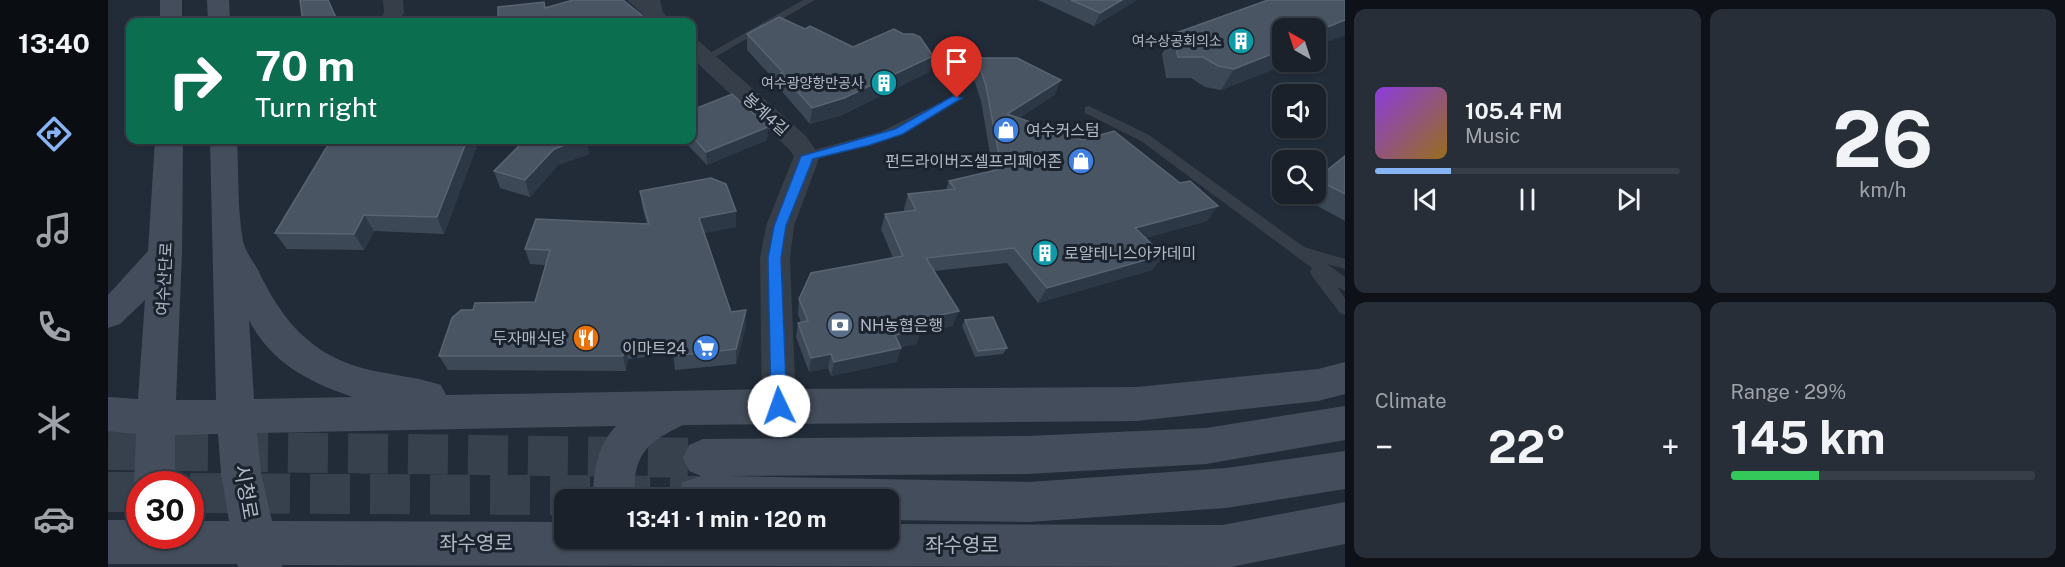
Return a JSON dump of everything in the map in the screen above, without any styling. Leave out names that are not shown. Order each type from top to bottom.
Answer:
[{"type":"street","points":[[171,0],[171,18]]},
{"type":"street","points":[[218,0],[219,18]]},
{"type":"street","points":[[391,18],[394,13],[393,0]]},
{"type":"street","points":[[637,0],[657,18]]},
{"type":"street","name":"봉계4길","points":[[698,53],[797,142],[807,156]]},
{"type":"street","name":"여수산단로","points":[[155,418],[166,252],[169,144]]},
{"type":"street","points":[[223,144],[236,417]]},
{"type":"street","points":[[779,406],[775,258],[780,226],[806,164],[807,156]]},
{"type":"street","points":[[227,240],[273,331],[296,354],[340,378],[389,392],[540,411]]},
{"type":"street","points":[[108,314],[125,300],[166,252]]},
{"type":"street","points":[[108,414],[155,418],[779,406],[1137,404],[1318,385],[1345,378]]},
{"type":"street","points":[[613,489],[612,473],[620,451],[635,433],[653,420],[680,408]]},
{"type":"street","name":"시청로","points":[[236,417],[241,473],[258,555]]},
{"type":"street","points":[[155,418],[155,471]]},
{"type":"street","points":[[1345,423],[1206,446],[1027,455],[701,477],[1029,502],[1227,488],[1345,470]]},
{"type":"street","name":"좌수영로","points":[[899,544],[1222,547],[1345,523]]},
{"type":"street","name":"좌수영로","points":[[108,542],[126,544]]},
{"type":"street","name":"좌수영로","points":[[170,549],[258,555],[436,543],[554,542]]},
{"type":"street","points":[[396,567],[436,543]]},
{"type":"lane","points":[[655,0],[661,18]]},
{"type":"lane","points":[[698,53],[810,0]]},
{"type":"lane","points":[[807,156],[866,143],[899,131],[957,98]]},
{"type":"lane","points":[[1089,110],[1145,138],[1345,285]]},
{"type":"lane","points":[[1294,248],[1345,264]]},
{"type":"lane","points":[[1294,248],[1330,288],[1345,309]]},
{"type":"building","points":[[300,0],[328,0],[336,18],[302,18]]},
{"type":"building","points":[[573,0],[623,0],[645,18],[498,18],[498,7],[544,2],[545,8]]},
{"type":"building","points":[[1071,0],[1122,0],[1100,13]]},
{"type":"building","points":[[1268,0],[1345,0],[1345,20],[1326,28],[1326,18],[1272,18],[1272,54],[1234,69],[1218,66],[1203,57],[1178,57],[1173,34]]},
{"type":"building","points":[[779,17],[805,29],[810,26],[853,47],[894,29],[903,34],[920,37],[933,56],[844,98],[812,108],[781,73],[783,72],[747,34]]},
{"type":"building","points":[[977,58],[1017,58],[1061,80],[1007,114],[1083,140],[1114,131],[1180,183],[1190,181],[1218,206],[1135,228],[1163,255],[1047,288],[1014,248],[926,258],[959,311],[917,320],[921,330],[895,335],[901,348],[834,362],[831,354],[811,358],[798,323],[808,321],[799,299],[811,273],[903,256],[885,214],[916,210],[908,194],[955,189],[949,181],[1009,167],[999,155],[986,86]]},
{"type":"building","points":[[732,94],[768,127],[706,152],[696,141],[696,108]]},
{"type":"building","points":[[329,144],[465,144],[437,217],[364,215],[354,234],[275,233]]},
{"type":"building","points":[[521,144],[568,144],[554,149],[525,180],[494,171]]},
{"type":"building","points":[[1345,156],[1345,194],[1326,184],[1326,171]]},
{"type":"building","points":[[711,178],[726,184],[736,211],[699,218],[731,312],[746,310],[736,349],[673,356],[672,340],[625,344],[623,356],[439,356],[452,318],[461,310],[473,310],[475,303],[535,302],[550,250],[525,249],[536,219],[649,224],[640,191]]},
{"type":"building","points":[[993,317],[1007,348],[978,351],[965,320]]},
{"type":"tunnel","points":[[108,450],[703,458]]},
{"type":"tunnel","points":[[108,492],[126,492]]},
{"type":"tunnel","points":[[204,493],[554,495]]},
{"type":"place","name":"여수상공회의소","points":[[1241,41]]},
{"type":"place","name":"여수광양항만공사","points":[[884,83]]},
{"type":"place","name":"여수커스텀","points":[[1006,130]]},
{"type":"place","name":"펀드라이버즈셀프리페어존","points":[[1081,161]]},
{"type":"place","name":"로얄테니스아카데미","points":[[1045,253]]},
{"type":"place","name":"NH농협은행","points":[[840,325]]},
{"type":"place","name":"두자매식당","points":[[586,338]]},
{"type":"place","name":"이마트24","points":[[706,348]]},
{"type":"route","points":[[779,406],[774,290],[775,258],[780,226],[806,164],[807,156],[866,143],[899,131],[957,98]]}]
